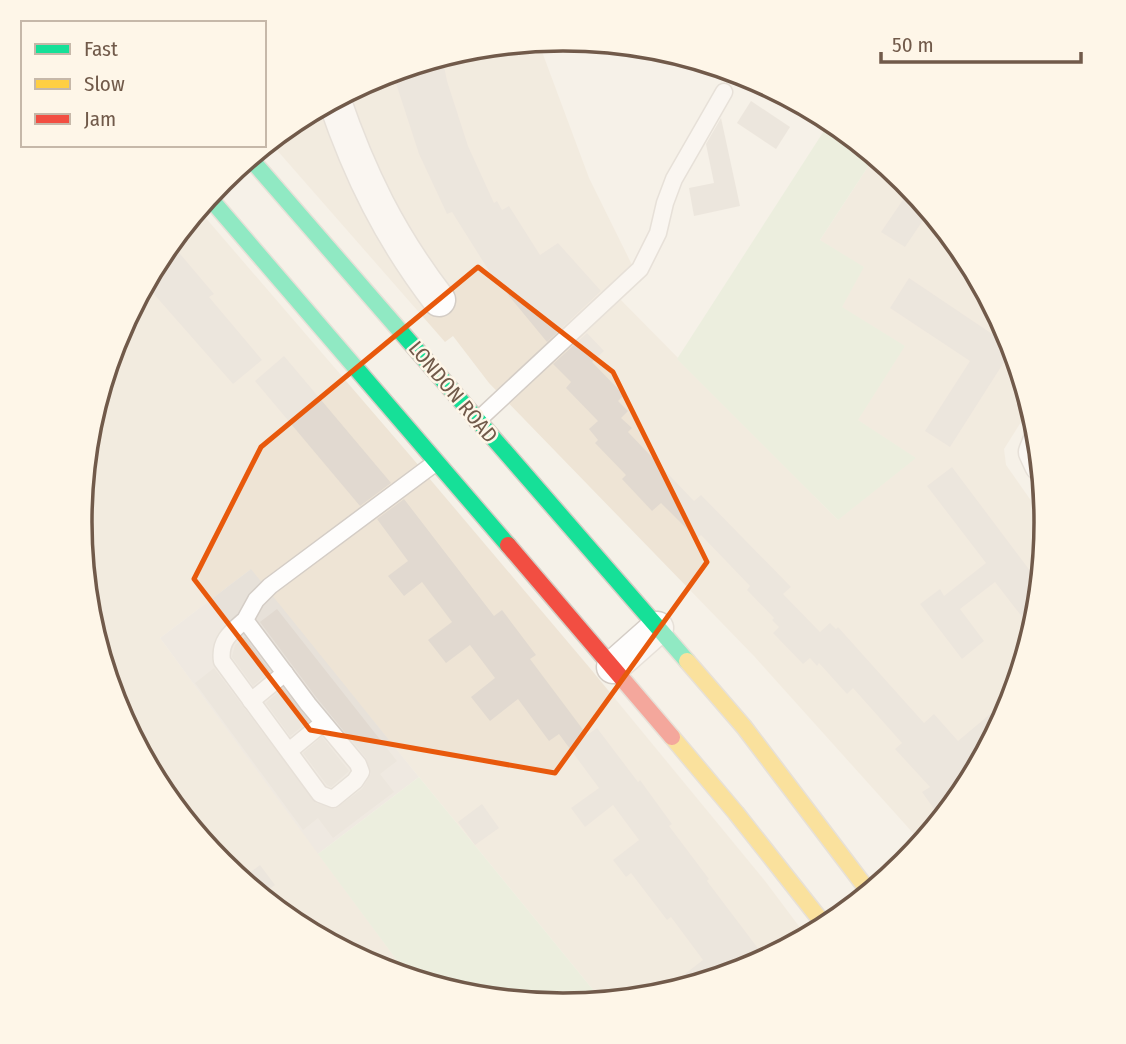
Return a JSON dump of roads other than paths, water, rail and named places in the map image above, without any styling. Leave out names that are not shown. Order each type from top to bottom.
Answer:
[{"type":"main road","name":"LONDON ROAD","points":[[256,165],[744,727],[864,885]]},
{"type":"main road","points":[[215,204],[613,667],[736,813],[819,918]]},
{"type":"street","points":[[337,109],[346,135],[388,226],[439,300]]},
{"type":"street","points":[[613,667],[657,628]]},
{"type":"lane","points":[[477,421],[640,269],[658,233],[674,179],[724,92]]},
{"type":"lane","points":[[245,620],[323,723],[358,764],[361,772],[355,781],[333,799],[320,794],[222,661],[220,650],[225,639],[245,620],[256,600],[270,586],[435,463]]},
{"type":"lane","points":[[251,701],[285,673]]},
{"type":"lane","points":[[289,751],[323,723]]}]
